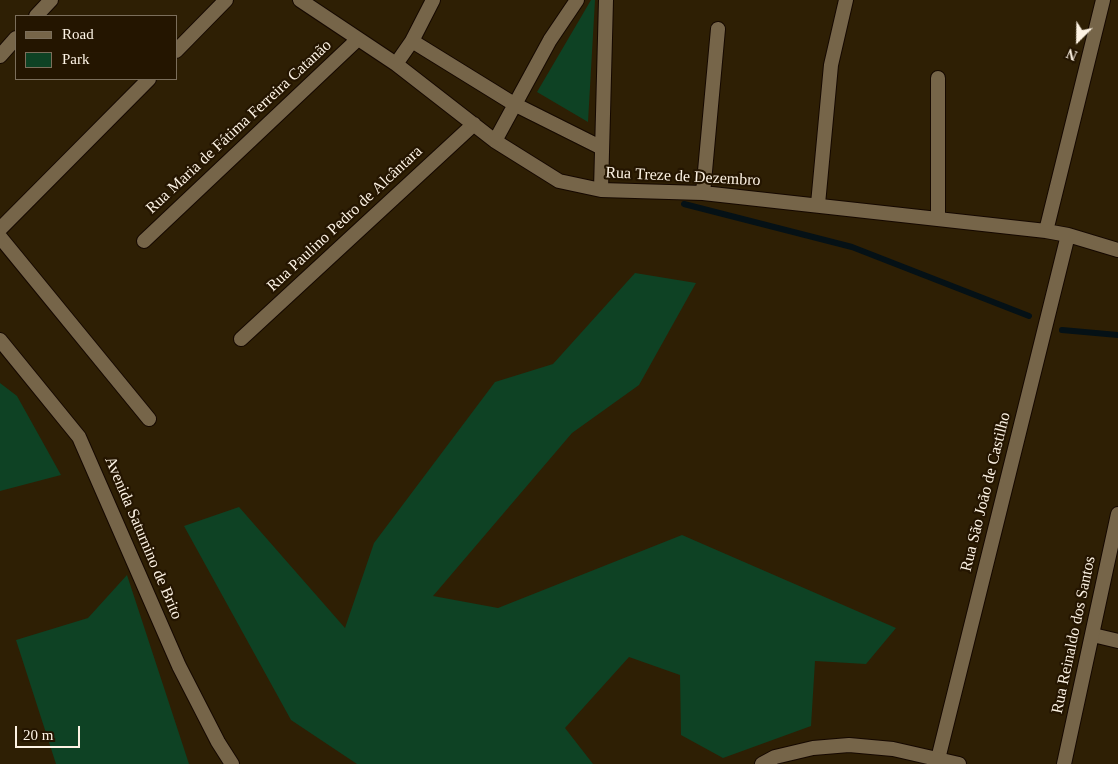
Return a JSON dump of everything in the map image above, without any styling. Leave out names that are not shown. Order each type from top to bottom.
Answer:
[{"type":"street","points":[[37,15],[51,0]]},
{"type":"street","points":[[178,49],[226,0]]},
{"type":"street","points":[[396,64],[412,41],[433,0]]},
{"type":"street","points":[[495,141],[550,40],[577,0]]},
{"type":"street","points":[[601,190],[606,0]]},
{"type":"street","points":[[818,204],[831,65],[846,0]]},
{"type":"street","points":[[1046,231],[1103,0]]},
{"type":"street","name":"Rua Treze de Dezembro","points":[[306,2],[396,64],[495,141],[559,180],[601,190],[702,193],[818,204],[1046,231],[1068,235],[1118,250]]},
{"type":"street","points":[[702,193],[718,29]]},
{"type":"street","points":[[0,56],[15,39]]},
{"type":"street","name":"Rua Maria de Fátima Ferreira Catanão","points":[[144,241],[358,39]]},
{"type":"street","name":"Rua Treze de Dezembro","points":[[412,41],[514,104],[602,148]]},
{"type":"street","points":[[938,78],[938,219]]},
{"type":"street","points":[[0,229],[148,80]]},
{"type":"street","name":"Rua Paulino Pedro de Alcântara","points":[[240,339],[474,124]]},
{"type":"street","name":"Rua São João de Castilho","points":[[938,758],[1068,235]]},
{"type":"street","points":[[0,237],[148,419]]},
{"type":"street","name":"Avenida Saturnino de Brito","points":[[0,340],[80,437],[178,666],[218,742],[232,764]]},
{"type":"street","name":"Rua Reinaldo dos Santos","points":[[1064,764],[1118,514]]},
{"type":"street","points":[[1093,635],[1118,641]]},
{"type":"street","points":[[762,764],[775,757],[813,748],[849,745],[893,749],[959,764]]},
{"type":"green space","points":[[591,0],[595,0],[588,122],[537,92]]},
{"type":"green space","points":[[635,273],[696,283],[639,385],[572,433],[433,596],[498,608],[682,535],[896,628],[866,664],[815,661],[811,726],[723,758],[681,735],[680,675],[629,657],[565,728],[593,764],[357,764],[291,720],[184,526],[239,507],[345,628],[374,543],[495,382],[553,364]]},
{"type":"green space","points":[[0,383],[17,396],[61,475],[0,491]]},
{"type":"green space","points":[[127,575],[189,764],[56,764],[16,640],[88,618]]},
{"type":"waterway","points":[[684,204],[852,247],[1029,316]]},
{"type":"waterway","points":[[1062,330],[1118,335]]}]
